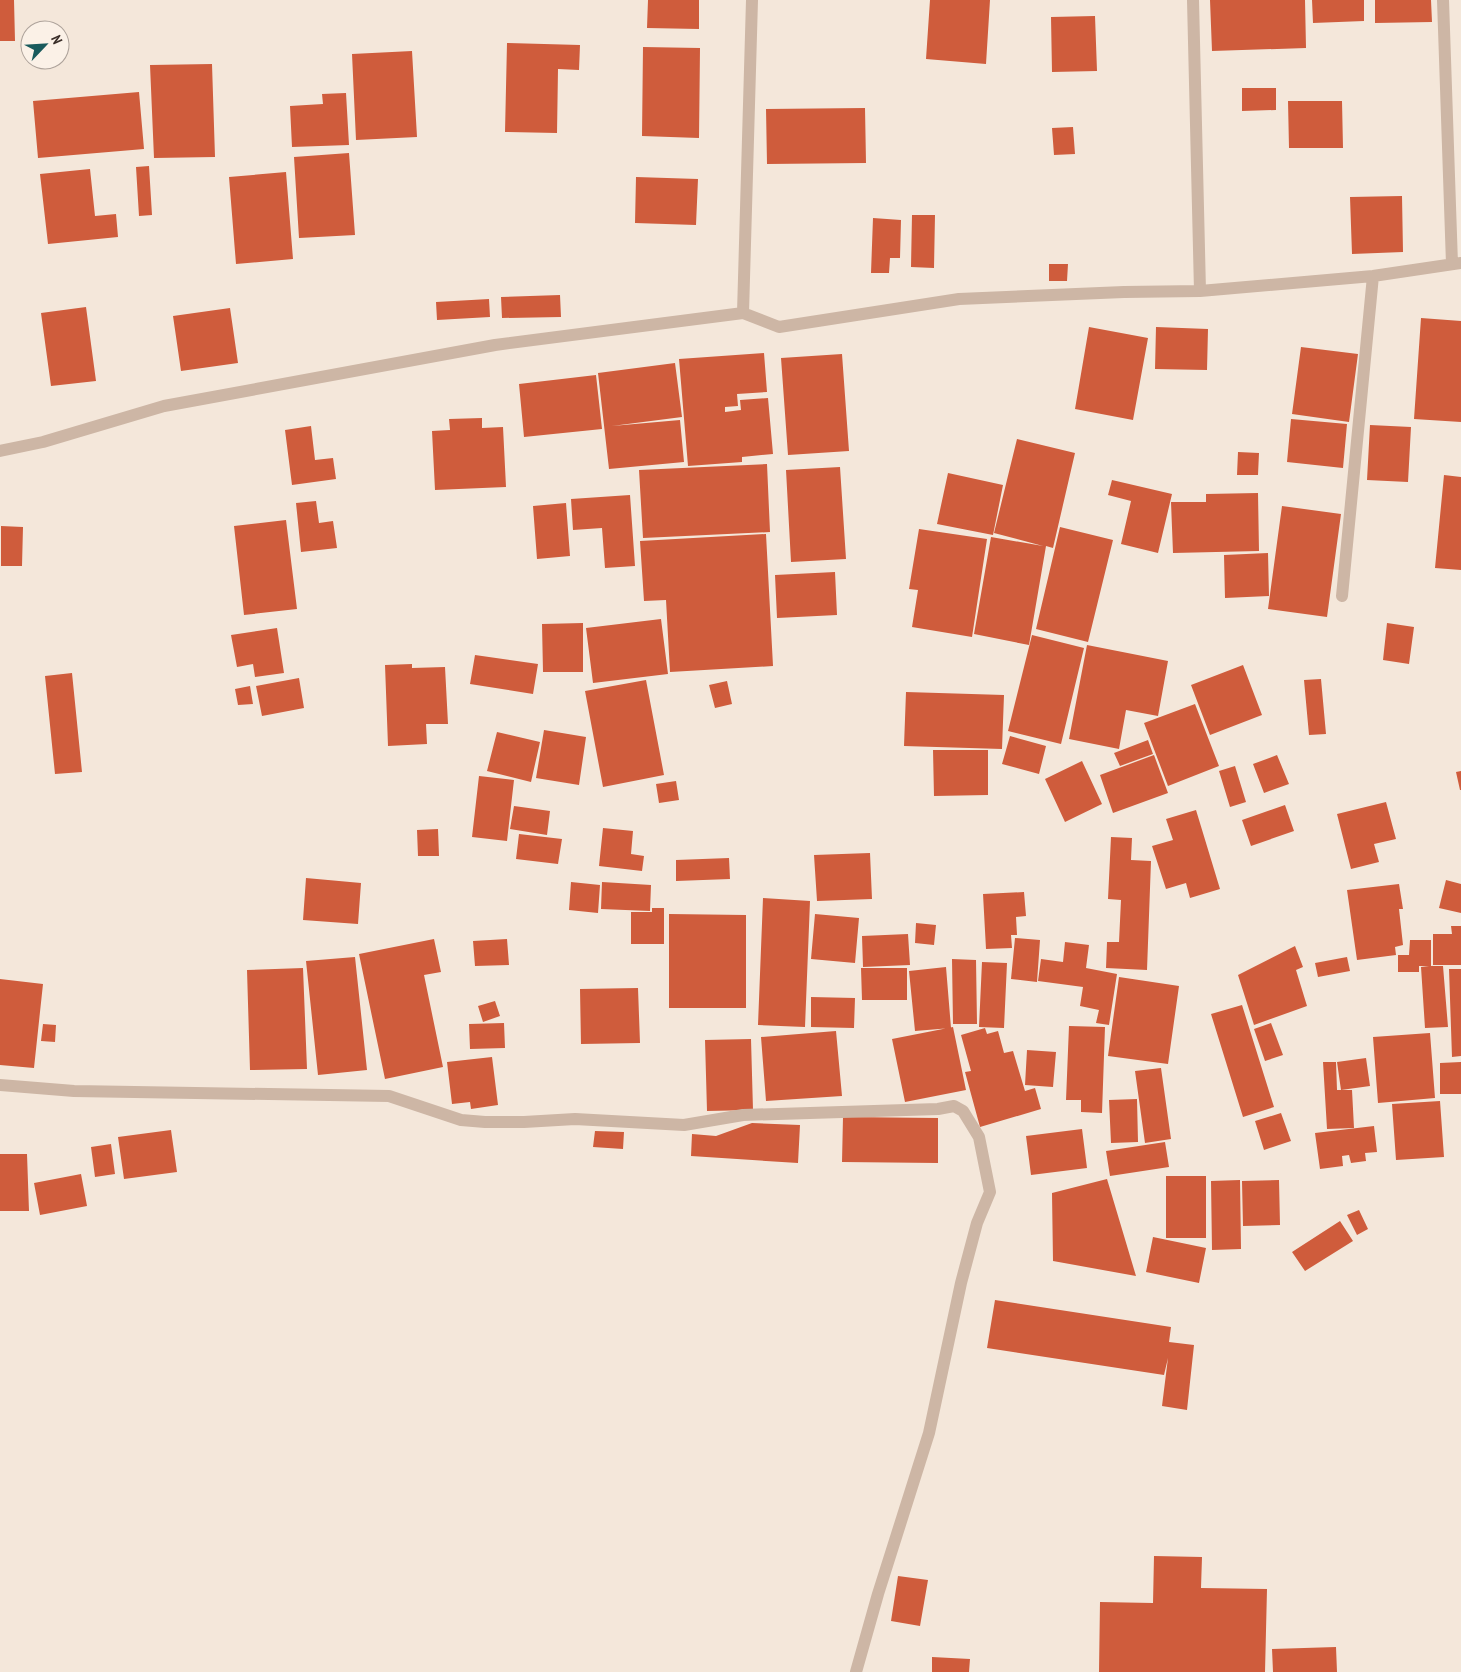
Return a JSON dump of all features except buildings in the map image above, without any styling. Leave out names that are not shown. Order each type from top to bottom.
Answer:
[{"type":"street","points":[[743,313],[752,0]]},
{"type":"street","points":[[1193,0],[1200,291]]},
{"type":"street","points":[[0,451],[43,442],[174,404],[495,345],[743,313],[779,327],[959,300],[1124,292],[1200,291],[1373,276],[1456,264],[1443,0]]},
{"type":"street","points":[[1342,596],[1373,276]]},
{"type":"street","points":[[0,1085],[84,1091],[389,1096],[460,1120],[485,1122],[575,1119],[684,1125],[743,1116],[797,1112],[954,1106],[963,1111],[979,1137],[990,1192],[977,1223],[961,1284],[929,1433],[878,1594],[856,1672]]}]
